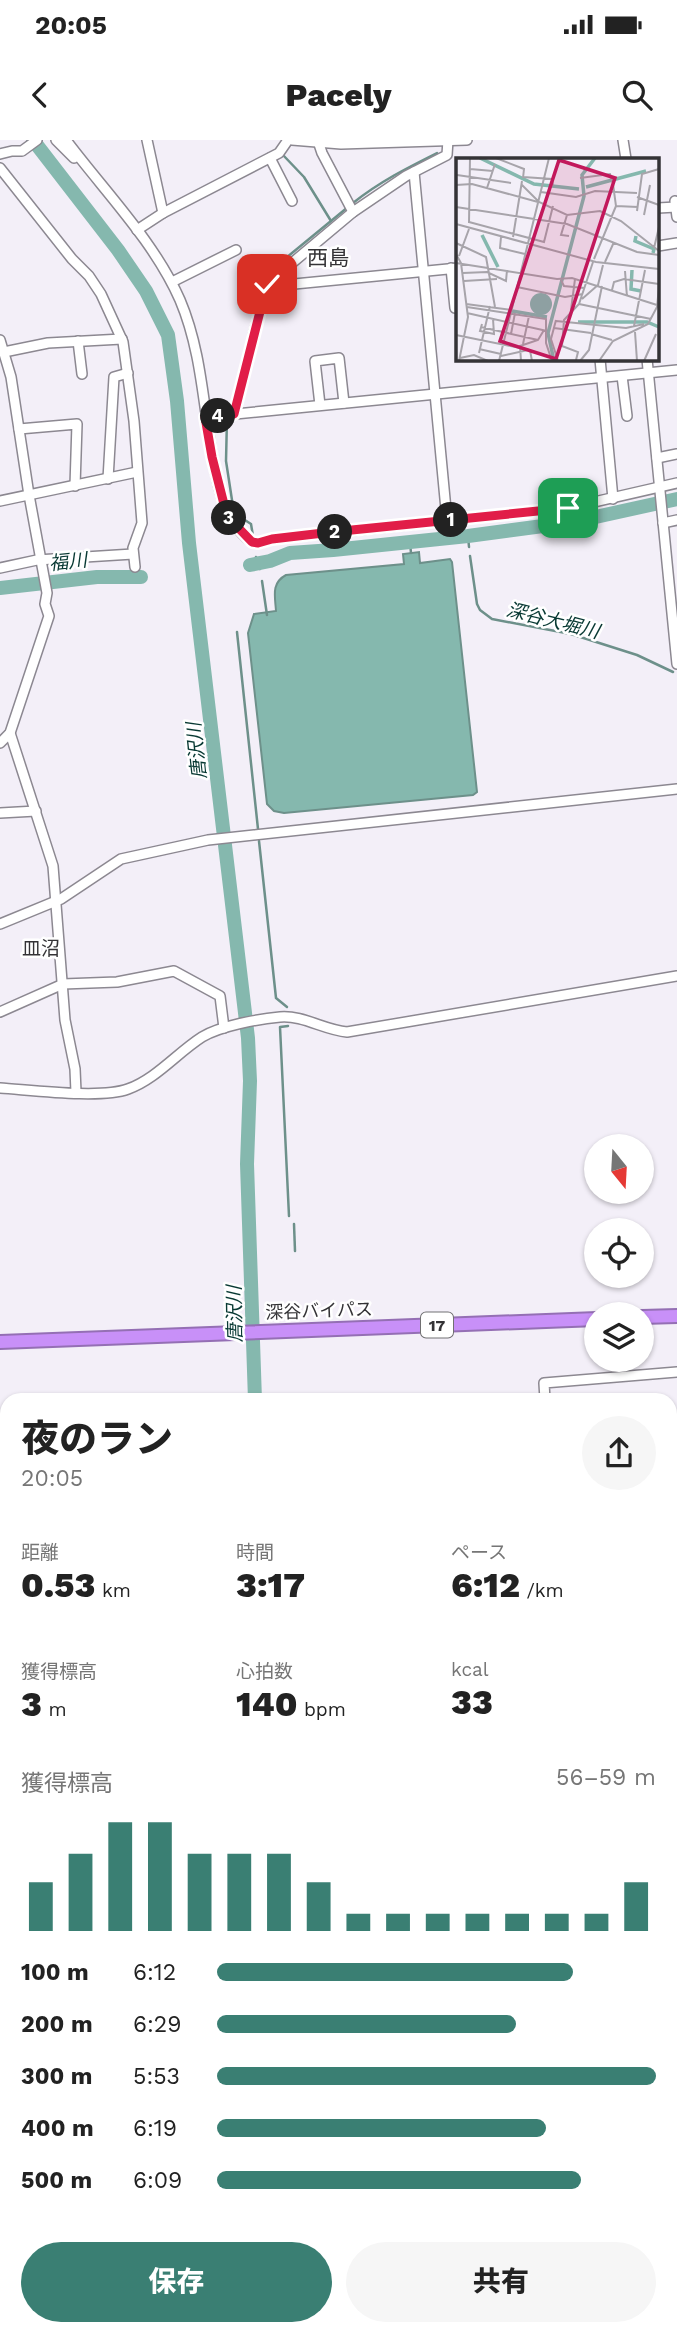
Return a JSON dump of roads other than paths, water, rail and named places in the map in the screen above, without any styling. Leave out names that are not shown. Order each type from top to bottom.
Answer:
[{"type":"highway","points":[[654,1317],[677,1316]]},
{"type":"highway","name":"深谷バイパス","points":[[0,1342],[584,1319]]},
{"type":"street","points":[[0,154],[22,151],[37,140]]},
{"type":"street","points":[[56,140],[91,174]]},
{"type":"street","points":[[66,140],[138,230],[172,282],[186,313],[193,340],[212,457],[227,516],[252,542],[568,508],[677,483]]},
{"type":"street","points":[[147,140],[163,213]]},
{"type":"street","points":[[138,230],[163,213],[279,153],[290,140],[467,140]]},
{"type":"street","points":[[623,140],[626,158]]},
{"type":"street","points":[[234,414],[267,284],[353,212],[447,155],[448,141]]},
{"type":"street","points":[[318,142],[353,212]]},
{"type":"street","points":[[270,158],[292,201]]},
{"type":"street","points":[[0,168],[95,285],[113,316],[122,339],[134,421],[142,523],[134,542],[135,567]]},
{"type":"street","points":[[414,173],[447,520]]},
{"type":"street","points":[[172,282],[236,250]]},
{"type":"street","points":[[267,284],[274,286],[455,268],[454,308]]},
{"type":"street","points":[[4,352],[48,343],[122,339]]},
{"type":"street","points":[[0,340],[11,377],[47,593],[45,604],[50,616],[10,733],[0,743]]},
{"type":"street","points":[[78,341],[82,374]]},
{"type":"street","points":[[320,405],[315,361],[339,359],[344,403]]},
{"type":"street","points":[[600,360],[613,499]]},
{"type":"street","points":[[647,360],[677,664]]},
{"type":"street","points":[[205,417],[677,370]]},
{"type":"street","points":[[108,479],[114,377],[128,373]]},
{"type":"street","points":[[622,376],[626,416]]},
{"type":"street","points":[[19,429],[77,424],[75,486]]},
{"type":"street","points":[[657,458],[677,454]]},
{"type":"street","points":[[0,500],[137,472]]},
{"type":"street","points":[[663,520],[677,520]]},
{"type":"street","points":[[0,568],[133,554]]},
{"type":"street","points":[[10,733],[53,866],[65,1020],[75,1069],[76,1092]]},
{"type":"street","points":[[0,924],[57,901],[121,859],[208,840],[677,789]]},
{"type":"street","points":[[0,813],[36,811]]},
{"type":"street","points":[[0,1013],[63,984],[117,982],[174,971],[220,996],[226,1028]]},
{"type":"street","points":[[0,1088],[111,1093],[131,1088],[152,1076],[201,1038],[226,1028],[277,1017],[294,1017],[334,1031],[347,1032],[677,976]]},
{"type":"street","points":[[545,1393],[544,1383],[677,1372]]},
{"type":"waterway","name":"唐沢川","points":[[33,140],[118,250],[146,291],[168,335],[177,401],[189,543],[248,1038],[250,1081],[247,1164],[255,1393]]},
{"type":"waterway","points":[[353,203],[383,182],[437,153]]},
{"type":"waterway","points":[[283,155],[304,177],[331,221]]},
{"type":"waterway","points":[[249,333],[264,276],[348,207]]},
{"type":"waterway","points":[[227,418],[226,461],[234,513],[251,524],[253,536]]},
{"type":"waterway","name":"福川","points":[[250,565],[290,553],[468,536],[573,522],[677,499]]},
{"type":"waterway","name":"深谷大堀川","points":[[468,536],[469,547]]},
{"type":"waterway","points":[[410,543],[411,553]]},
{"type":"waterway","name":"深谷大堀川","points":[[470,556],[477,604],[480,610],[492,619],[571,634],[637,655],[673,672]]},
{"type":"waterway","name":"福川","points":[[256,557],[260,569]]},
{"type":"waterway","name":"福川","points":[[0,588],[97,577],[141,577]]},
{"type":"waterway","points":[[262,581],[267,615]]},
{"type":"waterway","points":[[237,632],[258,829]]},
{"type":"waterway","points":[[259,841],[276,998],[287,1007]]},
{"type":"waterway","points":[[288,1026],[280,1027],[289,1216]]},
{"type":"waterway","points":[[294,1224],[295,1251]]},
{"type":"district","name":"西島","points":[[328,258]]},
{"type":"district","name":"皿沼","points":[[41,948]]}]
